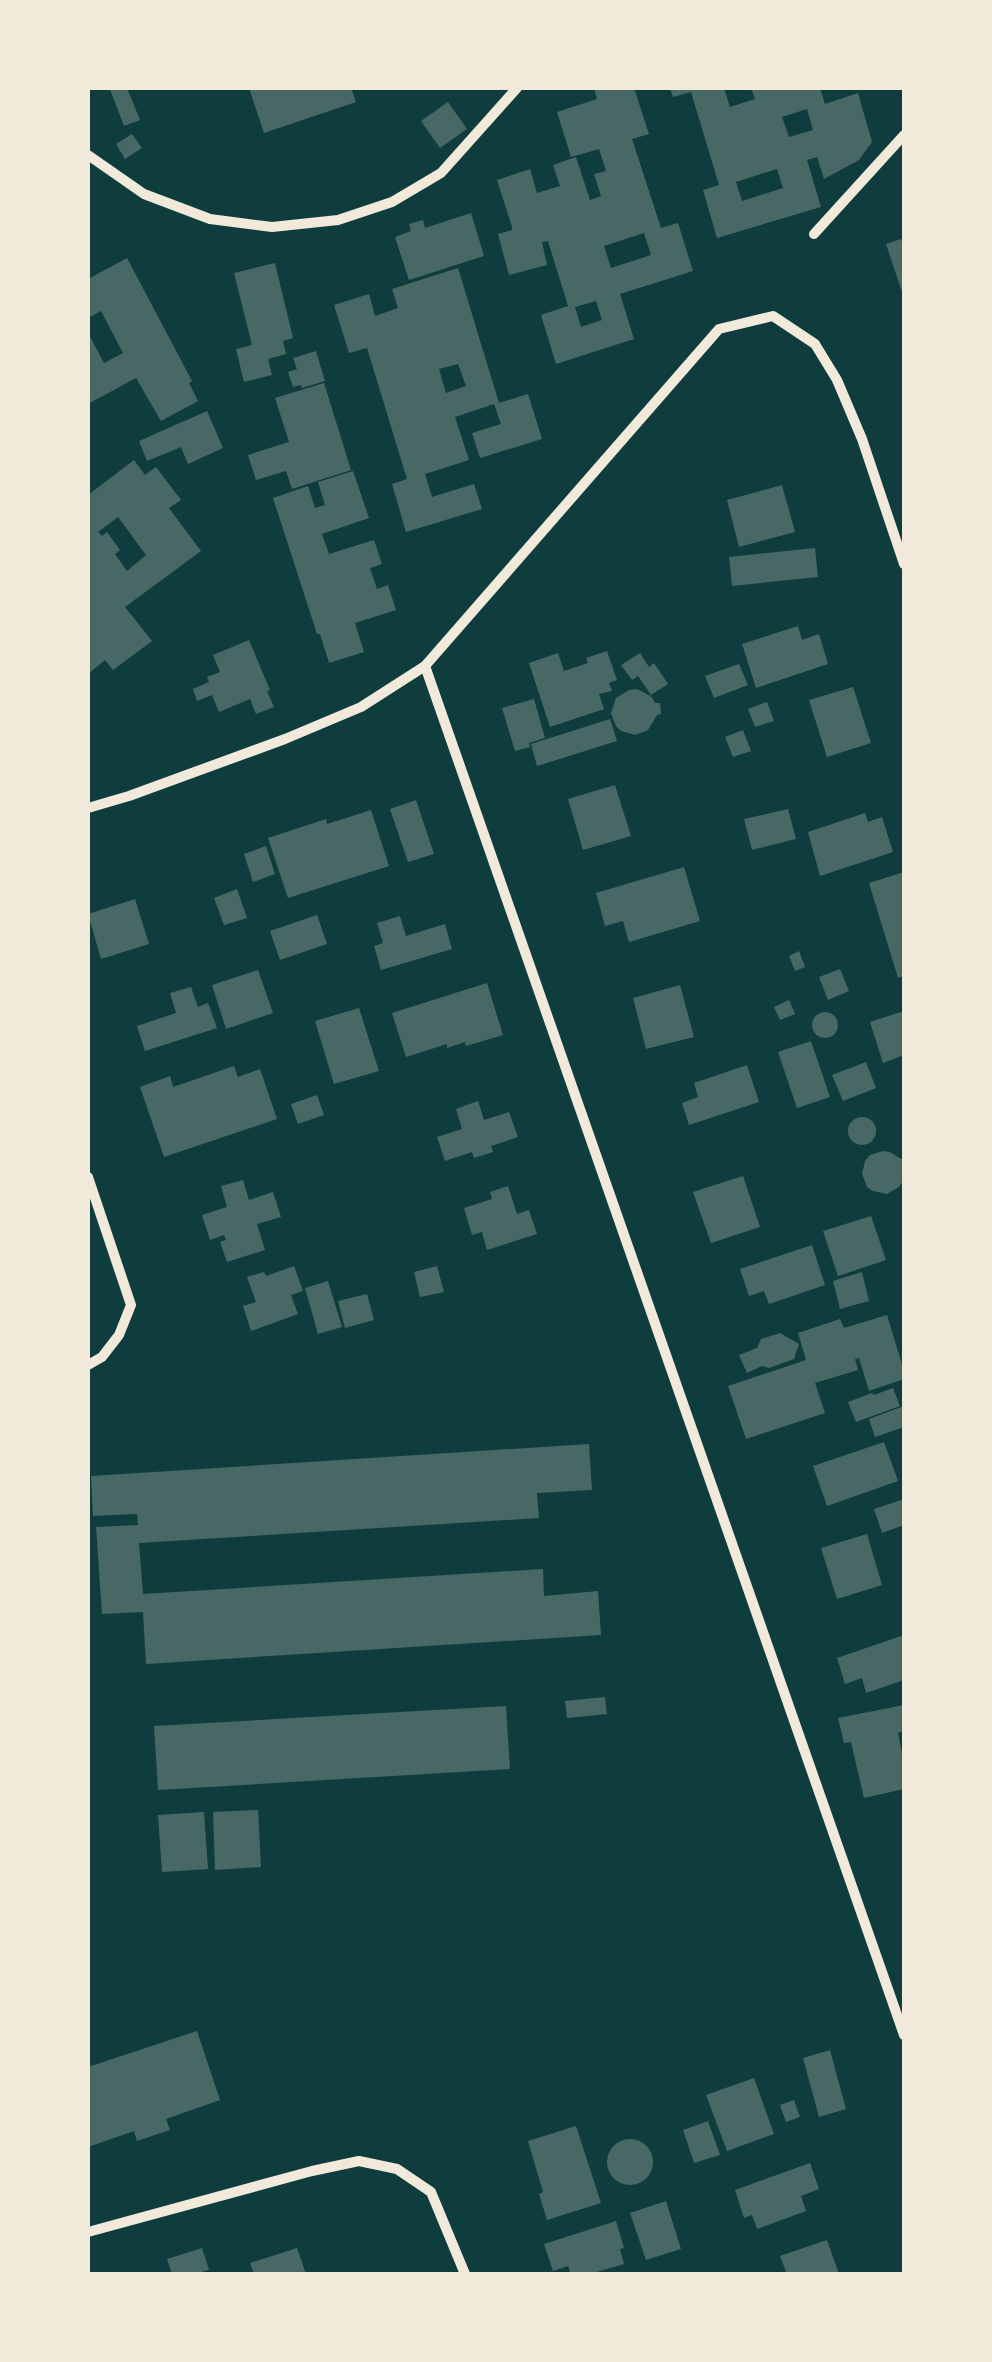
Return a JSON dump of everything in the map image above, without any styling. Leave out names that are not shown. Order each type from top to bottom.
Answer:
[{"type":"street","points":[[88,154],[144,194],[210,220],[272,226],[338,220],[392,202],[442,174],[517,88]]},
{"type":"street","points":[[814,234],[904,135]]},
{"type":"street","points":[[88,808],[285,739],[361,707],[424,666],[718,329],[773,316],[815,344],[837,380],[862,439],[904,564]]},
{"type":"street","points":[[424,666],[904,2035]]},
{"type":"street","points":[[88,1177],[131,1304],[119,1335],[102,1356],[88,1365]]},
{"type":"street","points":[[88,2232],[359,2161],[396,2169],[431,2192],[464,2274]]},
{"type":"building","points":[[127,88],[140,120],[124,126],[110,89]]},
{"type":"building","points":[[249,88],[351,88],[356,102],[264,133]]},
{"type":"building","points":[[594,88],[634,88],[649,134],[632,139],[661,228],[678,223],[693,271],[620,294],[634,339],[556,364],[541,315],[568,306],[548,241],[542,242],[547,265],[509,275],[498,234],[512,227],[497,180],[530,169],[537,193],[560,186],[553,165],[576,157],[590,200],[601,196],[594,174],[606,171],[599,149],[571,157],[557,112],[597,99]],"holes":[[[644,233],[651,255],[611,268],[604,246]],[[596,301],[602,320],[581,327],[575,307]]]},
{"type":"building","points":[[670,88],[724,88],[730,107],[755,99],[751,88],[820,88],[825,104],[858,93],[872,142],[859,160],[824,179],[817,157],[807,160],[821,207],[717,238],[703,190],[719,185],[691,92],[673,97]],"holes":[[[807,109],[813,130],[789,137],[782,117]],[[777,169],[783,188],[742,201],[736,182]]]},
{"type":"building","points":[[448,102],[467,129],[440,148],[421,121]]},
{"type":"building","points":[[132,134],[142,148],[125,159],[116,144]]},
{"type":"building","points":[[471,213],[484,256],[409,280],[395,237],[411,231],[409,224],[423,220],[425,228]]},
{"type":"building","points":[[901,239],[904,242],[904,298],[886,244]]},
{"type":"building","points":[[127,258],[192,381],[189,383],[198,401],[161,421],[136,378],[88,404],[88,333],[104,363],[123,353],[101,311],[88,318],[88,279]]},
{"type":"building","points":[[275,263],[293,338],[283,341],[286,354],[268,359],[272,375],[244,382],[236,349],[252,345],[234,273]]},
{"type":"building","points":[[458,268],[499,403],[528,394],[542,439],[480,458],[472,433],[501,424],[494,404],[455,417],[469,460],[425,474],[432,497],[474,484],[482,509],[406,532],[392,484],[407,479],[367,348],[349,353],[334,305],[369,294],[375,316],[398,308],[392,289]],"holes":[[[458,364],[466,386],[446,393],[439,369]]]},
{"type":"building","points":[[316,351],[325,381],[293,387],[288,372],[297,369],[293,358]]},
{"type":"building","points":[[324,383],[351,470],[292,489],[286,471],[256,480],[248,455],[289,442],[275,398]]},
{"type":"building","points":[[207,411],[223,448],[188,464],[181,447],[147,461],[139,441]]},
{"type":"building","points":[[134,460],[145,475],[156,467],[181,500],[169,508],[201,551],[125,607],[152,641],[113,670],[105,660],[88,674],[88,495]],"holes":[[[118,517],[146,555],[127,571],[115,554],[120,550],[107,532],[102,536],[98,532]]]},
{"type":"building","points":[[353,471],[369,518],[322,534],[329,554],[374,540],[382,564],[370,568],[377,589],[388,585],[396,610],[355,623],[364,652],[329,663],[273,498],[308,486],[315,508],[325,505],[318,482]]},
{"type":"building","points":[[782,485],[795,532],[739,547],[727,500]]},
{"type":"building","points":[[815,548],[818,577],[732,586],[729,557]]},
{"type":"building","points":[[798,626],[802,640],[819,634],[828,664],[756,688],[742,644]]},
{"type":"building","points":[[249,640],[274,707],[256,714],[250,699],[219,712],[212,695],[197,701],[193,689],[220,672],[213,655]]},
{"type":"building","points":[[607,651],[617,680],[609,683],[612,691],[599,694],[604,709],[550,727],[529,663],[558,653],[564,671]]},
{"type":"building","points":[[640,653],[649,667],[654,663],[668,684],[651,695],[638,676],[632,680],[621,665]]},
{"type":"building","points":[[739,664],[748,685],[714,698],[705,676]]},
{"type":"building","points":[[853,687],[871,743],[827,757],[809,700]]},
{"type":"building","points":[[637,689],[660,703],[661,714],[648,730],[635,735],[621,731],[611,713],[616,698]]},
{"type":"building","points":[[534,699],[545,738],[515,751],[502,708]]},
{"type":"building","points":[[767,702],[774,721],[755,727],[748,709]]},
{"type":"building","points":[[610,719],[617,741],[537,766],[531,744]]},
{"type":"building","points":[[743,730],[751,751],[733,757],[725,737]]},
{"type":"building","points":[[615,785],[631,836],[583,850],[568,799]]},
{"type":"building","points":[[416,800],[434,854],[408,862],[390,809]]},
{"type":"building","points":[[788,809],[796,839],[752,850],[744,819]]},
{"type":"building","points":[[371,810],[389,866],[288,898],[268,838],[326,819],[327,824]]},
{"type":"building","points":[[865,813],[868,822],[882,817],[893,852],[820,876],[808,832]]},
{"type":"building","points":[[266,846],[275,874],[253,882],[244,854]]},
{"type":"building","points":[[684,867],[700,921],[629,942],[623,921],[605,926],[596,893]]},
{"type":"building","points":[[904,872],[904,976],[898,978],[869,883]]},
{"type":"building","points":[[237,889],[247,918],[224,925],[214,898]]},
{"type":"building","points":[[135,899],[149,944],[101,959],[88,914]]},
{"type":"building","points":[[317,915],[327,944],[280,960],[270,931]]},
{"type":"building","points":[[400,916],[406,936],[445,924],[452,949],[381,970],[374,946],[383,943],[377,923]]},
{"type":"building","points":[[799,951],[805,967],[795,971],[789,956]]},
{"type":"building","points":[[840,969],[849,991],[828,1000],[819,977]]},
{"type":"building","points":[[258,970],[273,1013],[226,1029],[212,985]]},
{"type":"building","points":[[487,983],[503,1035],[466,1046],[465,1042],[447,1048],[447,1044],[406,1057],[392,1013]]},
{"type":"building","points":[[680,985],[694,1037],[646,1049],[633,998]]},
{"type":"building","points":[[191,987],[198,1007],[208,1003],[217,1028],[145,1051],[137,1026],[176,1013],[170,993]]},
{"type":"building","points":[[789,1000],[795,1014],[780,1020],[774,1007]]},
{"type":"building","points":[[359,1008],[379,1071],[334,1084],[315,1021]]},
{"type":"building","points":[[904,1011],[904,1055],[883,1063],[870,1022]]},
{"type":"building","points":[[825,1012],[835,1015],[835,1035],[825,1038],[815,1035],[812,1025],[815,1015]]},
{"type":"building","points":[[811,1041],[830,1097],[797,1108],[778,1052]]},
{"type":"building","points":[[866,1062],[876,1088],[843,1101],[832,1075]]},
{"type":"building","points":[[747,1065],[759,1102],[689,1125],[682,1103],[698,1097],[694,1083]]},
{"type":"building","points":[[234,1066],[238,1077],[260,1069],[277,1119],[164,1157],[140,1087],[170,1076],[173,1087]]},
{"type":"building","points":[[317,1095],[324,1115],[298,1124],[291,1104]]},
{"type":"building","points":[[478,1101],[484,1120],[509,1112],[518,1137],[491,1146],[493,1152],[474,1158],[472,1152],[445,1161],[437,1137],[462,1129],[456,1109]]},
{"type":"building","points":[[862,1117],[872,1121],[876,1131],[872,1141],[862,1145],[852,1141],[848,1131],[852,1121]]},
{"type":"building","points":[[883,1151],[904,1158],[903,1181],[887,1194],[867,1187],[862,1174],[870,1155]]},
{"type":"building","points":[[743,1176],[760,1227],[711,1243],[693,1192]]},
{"type":"building","points":[[243,1180],[249,1200],[273,1192],[281,1217],[257,1224],[265,1250],[227,1262],[220,1242],[226,1240],[224,1235],[210,1240],[202,1215],[227,1207],[221,1186]]},
{"type":"building","points":[[508,1186],[517,1214],[529,1210],[537,1234],[487,1250],[482,1232],[472,1235],[464,1208],[492,1199],[490,1192]]},
{"type":"building","points":[[871,1216],[886,1260],[838,1276],[823,1231]]},
{"type":"building","points":[[812,1245],[825,1285],[769,1304],[764,1291],[749,1296],[740,1269]]},
{"type":"building","points":[[294,1266],[303,1291],[291,1295],[298,1314],[251,1331],[243,1306],[256,1302],[247,1277],[264,1272],[266,1276]]},
{"type":"building","points":[[437,1266],[444,1292],[420,1297],[414,1272]]},
{"type":"building","points":[[862,1272],[869,1301],[840,1309],[833,1281]]},
{"type":"building","points":[[328,1281],[342,1327],[318,1334],[305,1288]]},
{"type":"building","points":[[367,1294],[374,1320],[345,1328],[338,1301]]},
{"type":"building","points":[[887,1315],[904,1379],[869,1391],[859,1358],[855,1359],[858,1370],[815,1383],[825,1413],[746,1439],[728,1386],[806,1360],[798,1333],[840,1319],[844,1328]]},
{"type":"building","points":[[780,1333],[799,1344],[794,1359],[747,1373],[739,1355],[757,1348],[761,1339]]},
{"type":"building","points":[[893,1388],[900,1406],[856,1422],[848,1402]]},
{"type":"building","points":[[904,1406],[904,1427],[875,1437],[869,1419]]},
{"type":"building","points":[[884,1442],[898,1481],[827,1506],[813,1466]]},
{"type":"building","points":[[589,1444],[592,1490],[537,1493],[539,1518],[139,1543],[143,1594],[543,1569],[544,1596],[598,1591],[601,1635],[146,1664],[143,1612],[102,1614],[96,1527],[138,1525],[137,1514],[93,1516],[91,1476]]},
{"type":"building","points":[[904,1499],[904,1525],[882,1533],[874,1509]]},
{"type":"building","points":[[867,1534],[882,1585],[837,1599],[821,1548]]},
{"type":"building","points":[[904,1635],[904,1680],[866,1693],[862,1678],[845,1684],[837,1658]]},
{"type":"building","points":[[605,1697],[607,1714],[567,1718],[565,1701]]},
{"type":"building","points":[[904,1705],[904,1731],[898,1733],[904,1789],[864,1798],[851,1742],[844,1743],[838,1718]]},
{"type":"building","points":[[506,1706],[510,1769],[158,1790],[154,1726]]},
{"type":"building","points":[[258,1810],[261,1867],[215,1870],[213,1812]]},
{"type":"building","points":[[204,1812],[208,1869],[162,1872],[158,1815]]},
{"type":"building","points":[[197,2031],[220,2100],[166,2119],[170,2130],[137,2141],[134,2131],[88,2147],[88,2067]]},
{"type":"building","points":[[830,2050],[846,2109],[819,2117],[803,2058]]},
{"type":"building","points":[[754,2078],[774,2134],[727,2151],[706,2095]]},
{"type":"building","points":[[794,2100],[800,2117],[786,2122],[780,2105]]},
{"type":"building","points":[[708,2121],[720,2155],[694,2163],[683,2130]]},
{"type":"building","points":[[576,2126],[601,2203],[547,2220],[528,2141]]},
{"type":"building","points":[[630,2139],[646,2146],[653,2162],[646,2178],[630,2185],[614,2178],[607,2162],[614,2146]]},
{"type":"building","points":[[810,2163],[819,2189],[801,2196],[806,2211],[757,2229],[752,2215],[744,2218],[735,2190]]},
{"type":"building","points":[[666,2201],[681,2249],[646,2260],[630,2213]]},
{"type":"building","points":[[616,2221],[624,2264],[590,2274],[571,2274],[568,2266],[553,2271],[544,2244]]},
{"type":"building","points":[[827,2240],[839,2274],[787,2274],[780,2256]]},
{"type":"building","points":[[202,2248],[209,2270],[172,2274],[167,2259]]},
{"type":"building","points":[[297,2248],[306,2274],[254,2274],[250,2263]]}]
